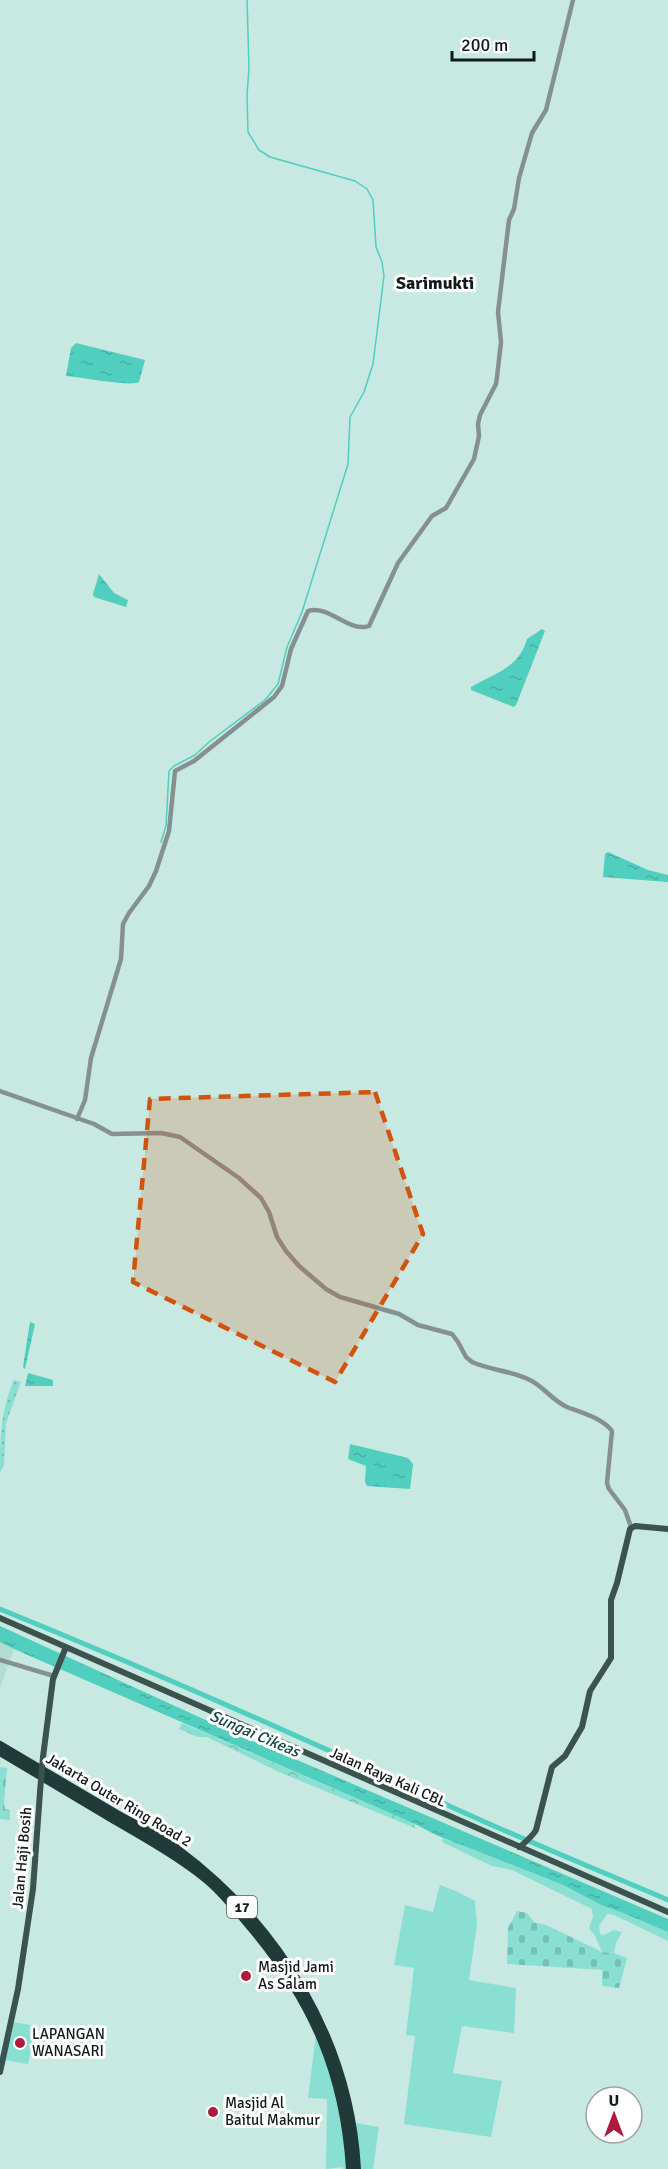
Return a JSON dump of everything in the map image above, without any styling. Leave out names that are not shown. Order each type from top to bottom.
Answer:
[{"type":"highway","name":"Jakarta Outer Ring Road 2","points":[[0,1745],[174,1847],[212,1877],[249,1914],[283,1957],[330,2043],[342,2079],[350,2115],[357,2169]]},
{"type":"highway","name":"Jakarta Outer Ring Road 2","points":[[0,1752],[169,1852],[207,1880],[253,1930],[279,1961],[299,1993],[325,2045],[344,2116],[350,2169]]},
{"type":"main road","points":[[523,1843],[533,1836],[536,1830],[552,1767],[566,1756],[582,1727],[590,1691],[611,1655],[611,1600],[631,1527],[666,1529]]},
{"type":"main road","name":"Jalan Raya Kali CBL","points":[[0,1618],[64,1650],[523,1843],[668,1912]]},
{"type":"main road","name":"Jalan Haji Bosih","points":[[0,2072],[18,1989],[25,1941],[37,1848],[43,1757],[55,1673],[64,1650]]},
{"type":"street","points":[[77,1119],[85,1100],[91,1058],[108,995],[121,958],[123,924],[149,886],[170,829],[175,771],[194,761],[274,697],[282,686],[291,650],[308,611],[318,610],[361,627],[369,626],[398,563],[432,516],[446,508],[474,459],[480,436],[479,421],[486,401],[496,384],[501,344],[498,312],[508,220],[514,209],[519,178],[532,133],[546,110],[573,0]]},
{"type":"street","points":[[0,1091],[94,1124],[112,1134],[161,1133],[180,1137],[239,1178],[261,1198],[269,1212],[277,1237],[288,1255],[333,1294],[399,1314],[418,1325],[452,1334],[466,1358],[472,1362],[528,1379],[548,1391],[565,1406],[583,1412],[608,1426],[612,1431],[606,1476],[608,1486],[625,1510],[631,1527]]},
{"type":"street","points":[[0,1660],[55,1673]]},
{"type":"highlighted area","points":[[375,1092],[423,1234],[335,1382],[133,1282],[150,1099]]},
{"type":"shaded area","points":[[0,1642],[14,1649],[0,1688]]},
{"type":"green space","points":[[14,1380],[21,1382],[6,1423],[4,1464],[0,1473],[2,1426],[9,1392]]},
{"type":"green space","points":[[182,1723],[415,1824],[415,1828],[279,1772],[207,1737],[198,1737],[179,1729]]},
{"type":"green space","points":[[0,1767],[7,1768],[4,1803],[5,1809],[10,1810],[10,1820],[0,1819]]},
{"type":"green space","points":[[443,1838],[563,1885],[603,1906],[668,1932],[668,1941],[614,1915],[607,1914],[599,1926],[600,1934],[604,1935],[614,1930],[622,1932],[614,1953],[602,1952],[589,1928],[593,1917],[592,1909],[512,1870],[492,1866],[442,1842]]},
{"type":"green space","points":[[440,1885],[475,1901],[477,1925],[469,1980],[516,1988],[514,2033],[462,2026],[453,2073],[502,2081],[491,2137],[404,2124],[415,2036],[406,2035],[414,1968],[394,1965],[405,1905],[433,1912]]},
{"type":"green space","points":[[517,1911],[527,1913],[534,1922],[546,1925],[602,1952],[614,1953],[627,1958],[619,1988],[602,1986],[602,1970],[507,1964],[508,1928]]},
{"type":"green space","name":"LAPANGAN WANASARI","points":[[12,2022],[37,2026],[28,2064],[4,2060]]},
{"type":"green space","points":[[317,2027],[336,2081],[350,2169],[343,2169],[343,2167],[326,2169],[327,2099],[308,2098]]},
{"type":"green space","points":[[351,2122],[379,2127],[373,2169],[357,2169]]},
{"type":"water","points":[[76,343],[145,360],[139,382],[116,383],[66,376],[71,348]]},
{"type":"water","points":[[99,574],[114,593],[128,600],[126,607],[94,597]]},
{"type":"water","points":[[542,629],[545,631],[514,707],[471,690],[471,687],[512,663],[523,649],[527,639]]},
{"type":"water","points":[[608,852],[648,870],[668,875],[668,882],[603,877],[605,854]]},
{"type":"water","points":[[30,1322],[35,1324],[25,1369],[23,1367]]},
{"type":"water","points":[[28,1373],[53,1380],[53,1386],[25,1386]]},
{"type":"water","points":[[350,1444],[408,1458],[413,1464],[410,1489],[367,1486],[366,1466],[348,1459]]},
{"type":"water","points":[[0,1626],[234,1733],[668,1919],[668,1932],[603,1906],[563,1885],[436,1835],[14,1649],[0,1642]]},
{"type":"waterway","points":[[161,842],[166,826],[169,771],[195,755],[265,700],[278,684],[287,647],[302,612],[348,464],[350,417],[364,392],[373,364],[384,276],[376,247],[373,200],[367,189],[355,181],[270,157],[259,150],[248,132],[247,0]]},
{"type":"waterway","name":"Sungai Cikeas","points":[[0,1609],[216,1700],[489,1824],[668,1900]]},
{"type":"place","name":"Masjid Jami As Salam","points":[[246,1976]]},
{"type":"place","name":"LAPANGAN WANASARI","points":[[20,2043]]},
{"type":"place","name":"Masjid Al Baitul Makmur","points":[[213,2112]]},
{"type":"district","name":"Sarimukti","points":[[435,283]]}]
